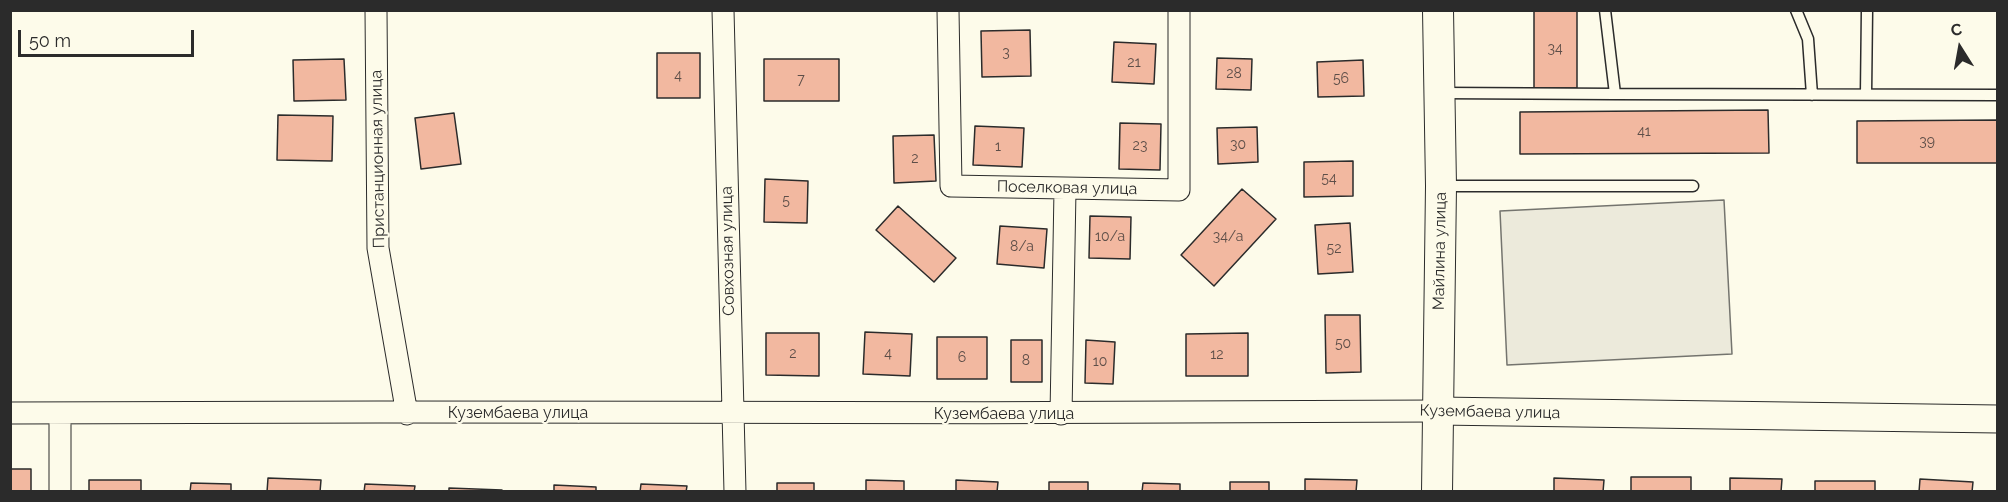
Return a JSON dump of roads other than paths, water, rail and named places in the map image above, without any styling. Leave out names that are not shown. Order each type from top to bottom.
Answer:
[{"type":"main road","name":"Майлина улица","points":[[1437,492],[1441,186],[1438,10]]},
{"type":"street","name":"Пристанционная улица","points":[[376,10],[378,248],[407,414]]},
{"type":"street","name":"Совхозная улица","points":[[723,10],[735,492]]},
{"type":"street","name":"Поселковая улица","points":[[948,10],[951,186],[1065,190],[1179,190],[1179,10]]},
{"type":"street","points":[[1061,414],[1065,190]]},
{"type":"street","name":"Кузембаева улица","points":[[10,413],[407,414],[732,411],[1061,414],[1438,411],[1998,419]]},
{"type":"street","points":[[60,412],[60,492]]},
{"type":"lane","points":[[1605,10],[1616,94]]},
{"type":"lane","points":[[1796,10],[1808,39],[1812,95]]},
{"type":"lane","points":[[1866,94],[1867,10]]},
{"type":"lane","points":[[1440,93],[1998,95]]},
{"type":"lane","points":[[1441,186],[1693,186]]}]
